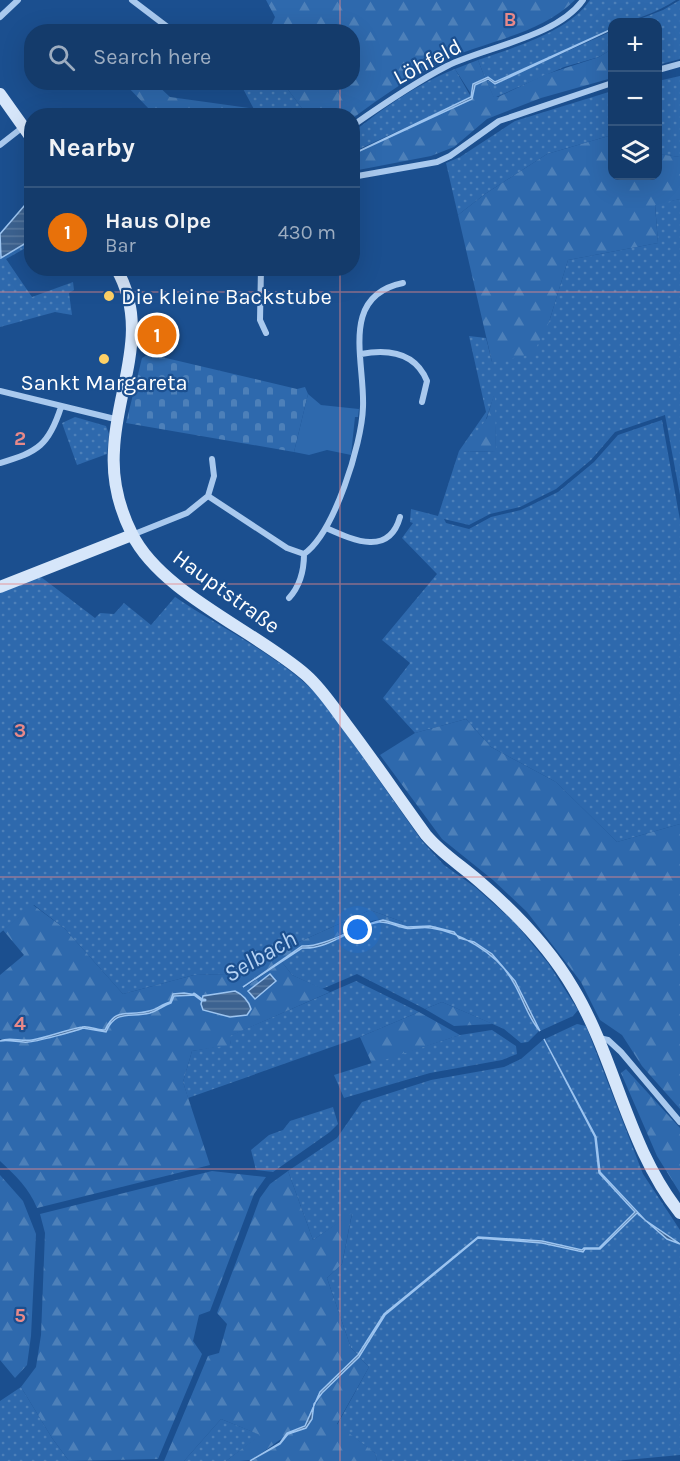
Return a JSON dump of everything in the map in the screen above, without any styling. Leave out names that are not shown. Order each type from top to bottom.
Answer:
[{"type":"street","points":[[0,17],[18,0]]},
{"type":"street","points":[[132,0],[164,24]]},
{"type":"street","name":"Löhfeld","points":[[360,121],[447,66],[527,36],[561,19],[583,0]]},
{"type":"street","points":[[662,69],[680,64]]},
{"type":"street","points":[[360,176],[437,162],[450,156],[499,121],[608,84]]},
{"type":"street","points":[[0,94],[23,127],[0,145]]},
{"type":"street","name":"Hauptstraße","points":[[122,276],[132,329],[130,364],[114,448],[114,471],[120,504],[132,535],[151,561],[172,581],[308,676],[363,746],[438,849],[517,916],[537,938],[573,988],[598,1038]]},
{"type":"street","points":[[261,276],[260,320],[266,333]]},
{"type":"street","points":[[289,598],[304,568],[304,554],[321,539],[354,458],[363,408],[360,325],[365,308],[376,293],[386,286],[403,283]]},
{"type":"street","points":[[361,354],[389,352],[415,362],[427,381],[422,402]]},
{"type":"street","points":[[0,392],[119,420]]},
{"type":"street","points":[[0,463],[21,457],[46,442],[53,431],[60,407]]},
{"type":"street","points":[[0,587],[187,513],[208,495],[214,476],[212,459]]},
{"type":"street","points":[[208,495],[287,548],[304,554]]},
{"type":"street","points":[[326,528],[359,541],[378,541],[388,538],[396,530],[400,517]]},
{"type":"street","points":[[598,1038],[608,1040],[621,1052],[680,1122]]},
{"type":"street","points":[[598,1038],[650,1167],[680,1213]]},
{"type":"green space","points":[[266,0],[575,0],[561,12],[529,29],[430,67],[360,113],[360,108],[302,108],[288,90],[360,90],[360,24],[272,24],[275,17]]},
{"type":"green space","points":[[590,0],[676,0],[646,16],[608,18],[608,31],[495,82],[488,77],[485,78],[478,60],[539,38],[581,11]]},
{"type":"green space","points":[[680,0],[680,59],[662,64],[662,18],[642,18]]},
{"type":"green space","points":[[608,33],[608,51],[599,57],[564,67],[494,98],[486,80],[495,84]]},
{"type":"green space","points":[[608,51],[608,79],[541,98],[487,119],[454,147],[431,156],[360,170],[360,151],[472,99],[475,85],[486,80],[494,97],[498,97],[544,75],[599,57]]},
{"type":"green space","points":[[478,60],[485,78],[473,84],[471,94],[455,69]]},
{"type":"green space","points":[[455,69],[471,97],[360,149],[360,127],[401,97]]},
{"type":"green space","points":[[680,76],[680,157],[662,155],[662,80]]},
{"type":"green space","points":[[131,90],[162,90],[170,97],[249,108],[148,108]]},
{"type":"green space","points":[[244,90],[288,90],[302,108],[253,108]]},
{"type":"green space","points":[[608,92],[608,136],[547,154],[485,194],[458,215],[446,163],[460,157],[515,121]]},
{"type":"green space","points":[[608,136],[608,180],[662,180],[662,155],[680,157],[680,199],[655,205],[658,243],[568,260],[549,322],[533,354],[492,362],[458,215],[485,194],[547,154]]},
{"type":"green space","points":[[680,199],[680,495],[665,415],[615,432],[591,460],[556,489],[520,507],[490,514],[469,525],[444,519],[446,523],[469,529],[491,517],[521,510],[558,492],[594,462],[618,435],[662,420],[680,520],[680,824],[617,842],[556,782],[491,747],[466,719],[415,733],[383,698],[410,663],[382,640],[437,574],[402,538],[413,523],[410,522],[411,509],[438,516],[459,451],[486,412],[469,336],[486,338],[492,362],[549,322],[568,260],[658,243],[655,204]],"holes":[[[494,396],[496,451],[463,452],[485,422]]]},
{"type":"green space","points":[[24,244],[24,249],[6,259],[32,297],[73,282],[74,290],[69,293],[72,315],[55,312],[0,327],[0,256],[1,258]]},
{"type":"green space","points":[[149,354],[297,389],[305,387],[308,394],[294,452],[126,423],[142,358]]},
{"type":"green space","points":[[495,391],[496,451],[462,452],[487,418]]},
{"type":"green space","points":[[308,394],[321,405],[359,409],[358,417],[355,417],[351,455],[327,450],[309,455],[294,452]]},
{"type":"green space","points":[[75,417],[106,426],[109,434],[107,454],[77,465],[62,423]]},
{"type":"green space","points":[[41,577],[95,618],[100,613],[114,614],[124,603],[151,625],[175,597],[269,656],[305,683],[321,698],[422,841],[444,865],[475,887],[515,923],[548,963],[578,1010],[573,1016],[540,1031],[510,976],[490,955],[451,931],[401,926],[403,922],[370,910],[228,974],[194,975],[123,994],[64,928],[34,905],[0,933],[0,592]]},
{"type":"green space","points":[[466,719],[491,747],[556,782],[617,842],[680,824],[680,1109],[642,1066],[622,1035],[600,1020],[581,982],[527,912],[493,880],[442,839],[380,755],[415,733]]},
{"type":"green space","points":[[33,905],[64,928],[123,994],[194,975],[228,974],[370,910],[403,922],[401,926],[375,920],[323,942],[302,946],[251,980],[244,988],[282,962],[292,975],[330,992],[230,1036],[231,1045],[192,1051],[183,1082],[210,1165],[37,1208],[26,1188],[0,1161],[0,1041],[32,1042],[83,1028],[106,1032],[114,1019],[124,1015],[150,1013],[171,1003],[174,996],[197,994],[173,994],[170,1002],[152,1010],[123,1014],[113,1018],[105,1030],[83,1026],[30,1041],[0,1039],[0,975],[24,955],[3,930]]},
{"type":"green space","points":[[382,921],[405,928],[429,927],[453,933],[459,939],[474,943],[491,955],[509,975],[539,1031],[528,1042],[521,1043],[504,1029],[442,1002],[425,1009],[357,974],[322,989],[292,975],[282,962],[302,948],[311,948],[331,942]]},
{"type":"green space","points":[[356,981],[419,1012],[360,1037],[188,1098],[183,1082],[192,1051],[231,1044],[229,1036]]},
{"type":"green space","points":[[442,1002],[493,1024],[454,1026],[425,1009]]},
{"type":"green space","points":[[419,1012],[460,1035],[372,1064],[360,1037]]},
{"type":"green space","points":[[577,1024],[586,1026],[643,1174],[680,1230],[680,1242],[668,1237],[646,1220],[600,1172],[596,1137],[545,1039]]},
{"type":"green space","points":[[492,1030],[516,1046],[517,1054],[502,1060],[430,1073],[344,1098],[334,1075],[460,1035]]},
{"type":"green space","points":[[544,1039],[595,1137],[599,1173],[636,1212],[599,1248],[584,1248],[582,1251],[542,1241],[478,1237],[384,1314],[358,1355],[351,1348],[327,1278],[342,1264],[352,1214],[313,1240],[288,1171],[337,1138],[362,1102],[431,1080],[504,1067],[521,1059]]},
{"type":"green space","points":[[626,1069],[680,1128],[680,1193],[657,1156],[621,1073]]},
{"type":"green space","points":[[333,1107],[338,1124],[330,1132],[273,1172],[256,1170],[251,1150],[269,1135],[283,1130],[290,1121]]},
{"type":"green space","points":[[212,1171],[266,1177],[254,1194],[210,1311],[199,1315],[193,1341],[202,1354],[158,1459],[69,1461],[21,1387],[36,1367],[41,1335],[45,1233],[40,1214]]},
{"type":"green space","points":[[288,1171],[313,1240],[352,1213],[342,1264],[327,1278],[351,1348],[358,1355],[320,1392],[305,1426],[284,1437],[251,1460],[226,1461],[260,1435],[221,1419],[184,1461],[164,1461],[208,1356],[219,1353],[227,1324],[217,1313],[260,1198],[270,1184]]},
{"type":"green space","points":[[0,1175],[23,1201],[36,1234],[31,1336],[27,1365],[15,1378],[0,1360]]},
{"type":"green space","points":[[637,1213],[667,1239],[680,1244],[680,1455],[615,1461],[377,1461],[375,1453],[337,1425],[369,1367],[359,1357],[385,1315],[478,1238],[542,1243],[582,1252],[585,1249],[600,1249]]},
{"type":"green space","points":[[359,1357],[369,1367],[337,1424],[375,1453],[377,1461],[252,1461],[280,1444],[288,1434],[306,1428],[312,1419],[314,1404],[322,1393]]},
{"type":"green space","points":[[21,1387],[69,1461],[0,1461],[0,1401]]},
{"type":"green space","points":[[221,1419],[261,1435],[226,1461],[184,1461]]},
{"type":"shaded area","points":[[608,31],[495,84],[488,79],[475,85],[472,99],[360,151],[471,97],[473,84],[488,77],[495,82]]},
{"type":"shaded area","points":[[24,206],[24,244],[1,258],[0,234]]},
{"type":"shaded area","points":[[383,920],[407,927],[430,926],[454,932],[457,936],[442,930],[424,927],[408,928],[382,922],[370,924]]},
{"type":"shaded area","points":[[368,924],[332,942],[312,948],[302,948],[243,987],[302,946],[320,943]]},
{"type":"shaded area","points":[[467,940],[492,954],[515,981],[540,1031],[505,970],[487,953]]},
{"type":"shaded area","points":[[270,974],[276,981],[255,999],[248,991]]},
{"type":"shaded area","points":[[235,991],[249,1003],[251,1009],[247,1015],[230,1017],[203,1010],[201,1004],[203,996]]},
{"type":"shaded area","points":[[173,994],[197,995],[174,996],[171,1003],[153,1012],[119,1017],[114,1020],[106,1032],[83,1028],[32,1042],[0,1041],[7,1039],[32,1040],[85,1027],[105,1030],[118,1015],[152,1010],[170,1002]]},
{"type":"shaded area","points":[[544,1039],[596,1137],[600,1172],[645,1220],[637,1213],[600,1249],[585,1249],[583,1252],[542,1243],[478,1238],[385,1315],[359,1357],[322,1393],[316,1402],[320,1392],[358,1355],[384,1314],[478,1237],[542,1241],[582,1250],[584,1248],[599,1248],[635,1212],[599,1173],[595,1137]]},
{"type":"shaded area","points":[[645,1220],[680,1244],[667,1239]]},
{"type":"shaded area","points":[[314,1406],[312,1419],[306,1428],[288,1434],[280,1444],[250,1461],[280,1443],[287,1433],[305,1426]]},
{"type":"waterway","name":"Selbach","points":[[194,994],[205,1000]]},
{"type":"place","name":"Die kleine Backstube","points":[[109,296]]},
{"type":"place","name":"Haus Olpe","points":[[157,335]]},
{"type":"place","name":"Sankt Margareta","points":[[104,359]]}]
